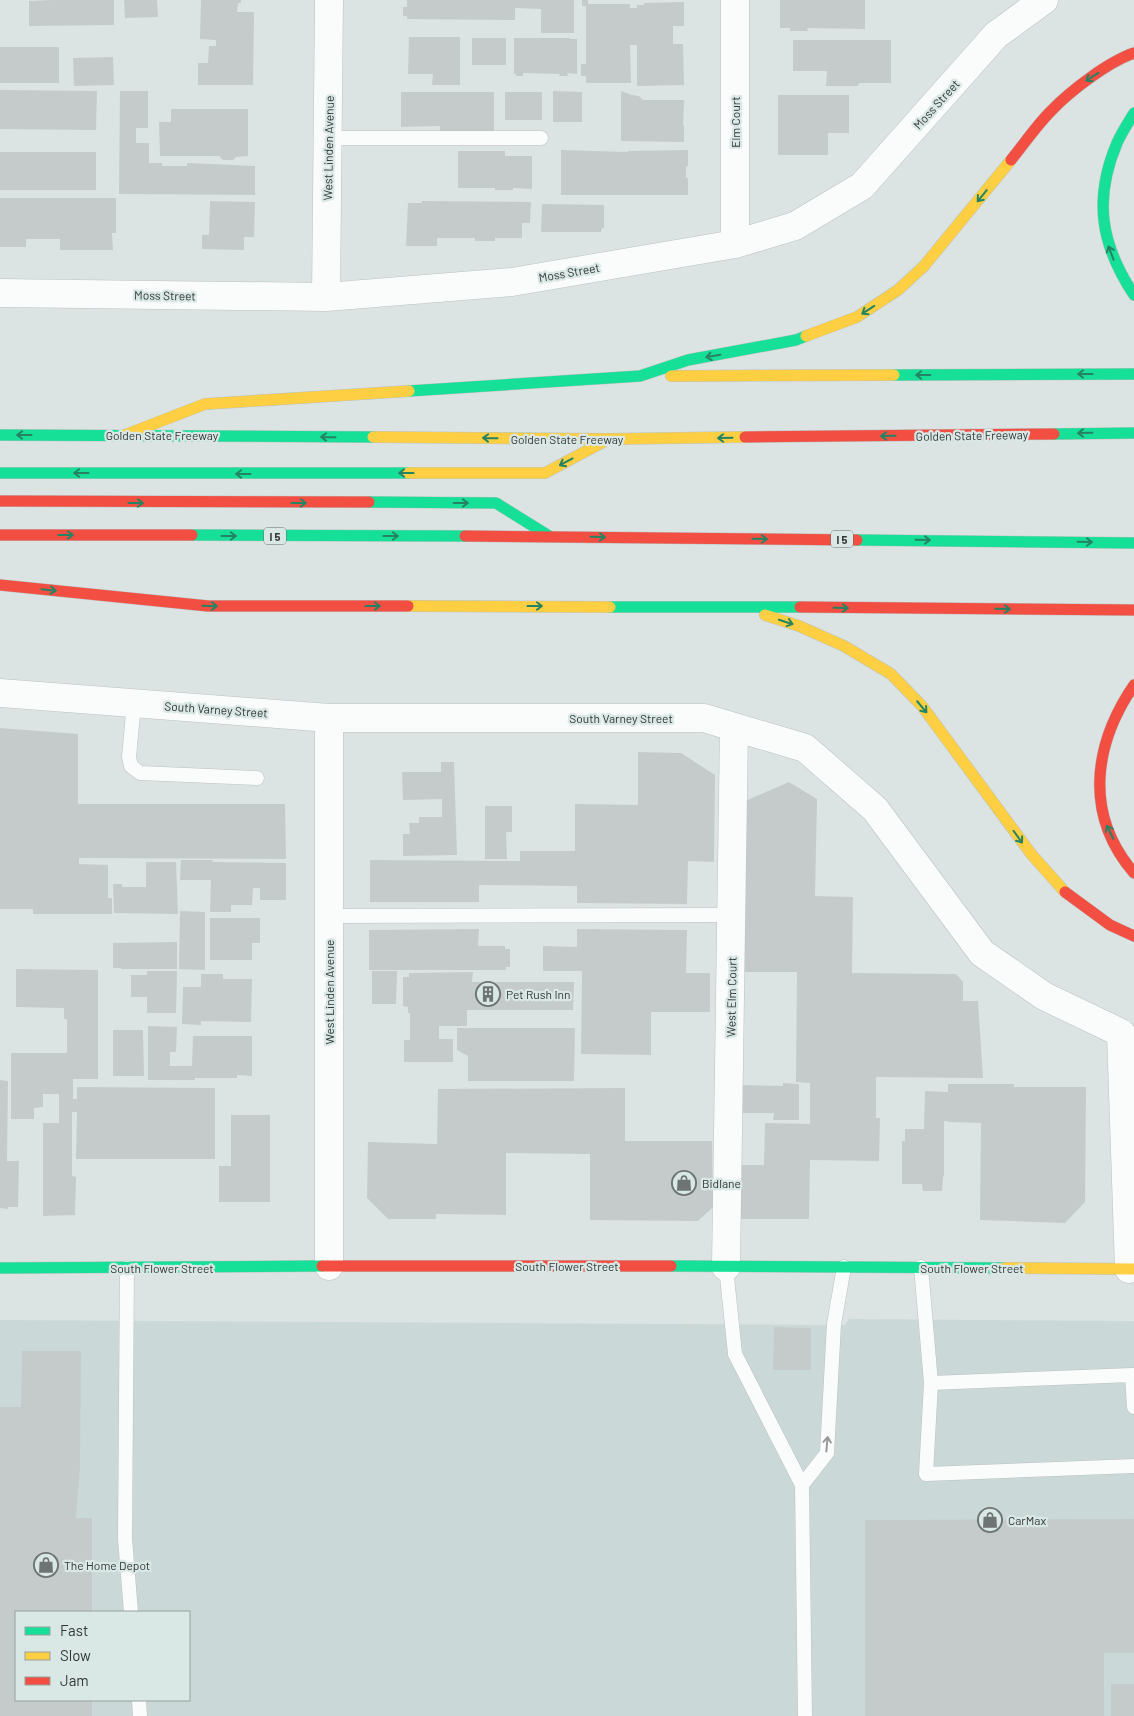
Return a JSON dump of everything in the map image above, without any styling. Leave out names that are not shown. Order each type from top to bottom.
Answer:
[{"type":"main road","points":[[640,376],[688,360],[796,340],[857,317],[898,290],[924,266],[1051,111],[1087,81],[1123,57],[1134,52]]},
{"type":"main road","points":[[1134,113],[1116,146],[1108,172],[1103,219],[1108,249],[1122,278],[1134,295]]},
{"type":"main road","points":[[125,435],[205,404],[640,376],[1134,374]]},
{"type":"main road","name":"Golden State Freeway","points":[[0,435],[609,439],[1134,433]]},
{"type":"main road","points":[[0,473],[545,473],[609,439]]},
{"type":"main road","points":[[0,502],[496,503],[549,536]]},
{"type":"main road","name":"I 5","points":[[0,535],[549,536],[1134,543]]},
{"type":"main road","points":[[0,586],[208,606],[1134,610]]},
{"type":"main road","points":[[740,607],[799,626],[844,646],[891,674],[922,706],[1032,856],[1063,890],[1110,925],[1134,936]]},
{"type":"main road","points":[[1134,685],[1116,711],[1102,748],[1098,778],[1104,821],[1124,862],[1134,873]]},
{"type":"main road","name":"South Flower Street","points":[[0,1268],[419,1265],[1131,1269]]},
{"type":"street","name":"West Linden Avenue","points":[[326,297],[329,0]]},
{"type":"street","name":"Elm Court","points":[[734,0],[735,244]]},
{"type":"street","name":"Moss Street","points":[[0,293],[326,297],[512,282],[735,244],[795,226],[862,186],[996,35],[1044,0]]},
{"type":"street","name":"South Varney Street","points":[[0,693],[329,718],[704,718],[805,748],[875,809],[982,953],[1044,996],[1121,1032],[1131,1269]]},
{"type":"street","name":"West Linden Avenue","points":[[329,718],[329,1266]]},
{"type":"street","name":"West Elm Court","points":[[726,1267],[734,728]]},
{"type":"lane","points":[[328,138],[541,138]]},
{"type":"lane","points":[[134,703],[128,756],[131,766],[140,773],[257,778]]},
{"type":"lane","points":[[329,916],[732,915]]},
{"type":"lane","points":[[726,1267],[735,1354],[802,1485],[805,1716]]},
{"type":"lane","points":[[802,1485],[827,1453],[834,1324],[844,1267]]},
{"type":"lane","points":[[127,1268],[125,1538],[131,1611]]},
{"type":"lane","points":[[921,1268],[931,1383],[926,1474],[1134,1466]]},
{"type":"lane","points":[[931,1383],[1132,1375],[1134,1407]]},
{"type":"lane","points":[[139,1701],[140,1716]]},
{"type":"shaded area","points":[[849,1319],[1134,1321],[1134,1716],[0,1716],[0,1320],[845,1325]]},
{"type":"building","points":[[114,0],[114,25],[29,26],[29,1]]},
{"type":"building","points":[[124,0],[157,0],[158,17],[125,18]]},
{"type":"building","points":[[201,0],[241,0],[241,3],[238,3],[237,12],[254,12],[253,85],[198,85],[198,63],[208,63],[209,46],[216,46],[216,40],[200,39]]},
{"type":"building","points":[[407,0],[574,0],[574,33],[541,33],[541,9],[515,8],[515,20],[407,19],[407,16],[403,16],[403,7],[407,7]]},
{"type":"building","points":[[582,0],[588,0],[588,4],[630,4],[630,8],[637,8],[637,5],[644,5],[644,3],[684,2],[684,26],[673,26],[673,44],[683,44],[684,85],[637,86],[637,45],[630,45],[631,83],[586,83],[586,76],[581,76],[581,64],[586,64],[586,6],[582,6]]},
{"type":"building","points":[[780,0],[865,0],[865,29],[807,28],[808,31],[790,31],[790,28],[780,28]]},
{"type":"building","points":[[409,37],[460,37],[460,85],[432,85],[433,74],[408,74]]},
{"type":"building","points":[[472,38],[506,38],[506,65],[472,65]]},
{"type":"building","points":[[514,38],[577,39],[577,74],[567,73],[568,76],[559,76],[560,74],[523,73],[523,76],[516,76],[514,74]]},
{"type":"building","points":[[793,40],[891,40],[891,83],[826,86],[827,71],[793,71]]},
{"type":"building","points":[[0,47],[59,47],[59,83],[0,83]]},
{"type":"building","points":[[113,57],[114,85],[74,86],[73,58]]},
{"type":"building","points":[[0,90],[97,91],[96,130],[0,129]]},
{"type":"building","points":[[120,91],[148,91],[148,128],[136,128],[136,143],[149,143],[149,163],[162,163],[162,166],[187,166],[187,163],[255,166],[255,195],[119,194]]},
{"type":"building","points":[[553,91],[582,92],[582,122],[553,122]]},
{"type":"building","points":[[621,91],[639,96],[643,100],[684,100],[684,142],[621,141]]},
{"type":"building","points":[[401,92],[494,92],[494,132],[440,131],[440,126],[401,127]]},
{"type":"building","points":[[505,92],[542,92],[542,120],[505,120]]},
{"type":"building","points":[[778,95],[849,95],[849,133],[828,133],[828,155],[778,155]]},
{"type":"building","points":[[171,109],[248,109],[248,156],[236,157],[233,160],[223,160],[219,156],[160,156],[159,122],[171,122]]},
{"type":"building","points":[[561,150],[628,152],[688,150],[686,178],[688,178],[688,195],[561,195]]},
{"type":"building","points":[[458,151],[505,151],[505,156],[532,156],[532,189],[458,188]]},
{"type":"building","points":[[0,152],[96,152],[96,190],[0,190]]},
{"type":"building","points":[[0,198],[116,198],[116,233],[112,233],[113,250],[60,250],[60,239],[26,239],[26,247],[0,247]]},
{"type":"building","points":[[210,201],[255,202],[254,237],[244,237],[244,250],[202,249],[202,235],[209,235]]},
{"type":"building","points":[[422,201],[531,202],[530,223],[522,223],[522,238],[495,238],[495,241],[475,241],[475,238],[437,238],[437,246],[406,246],[408,203],[422,203]]},
{"type":"building","points":[[542,204],[604,205],[604,228],[602,228],[601,232],[541,232]]},
{"type":"building","points":[[0,728],[78,734],[78,804],[285,804],[286,859],[79,858],[79,864],[108,865],[108,898],[112,898],[112,914],[33,914],[33,909],[0,909]]},
{"type":"building","points":[[638,752],[681,753],[715,775],[714,862],[688,861],[687,904],[577,903],[577,886],[479,885],[479,902],[370,902],[370,860],[520,861],[520,851],[575,851],[575,804],[638,805]]},
{"type":"building","points":[[441,762],[454,762],[457,855],[403,856],[403,834],[410,834],[409,823],[419,823],[419,817],[442,817],[442,799],[403,800],[402,772],[441,772]]},
{"type":"building","points":[[789,782],[817,799],[815,896],[853,897],[852,973],[956,974],[963,982],[963,1001],[978,1001],[983,1078],[876,1077],[876,1118],[880,1118],[879,1161],[810,1160],[809,1219],[740,1219],[741,1165],[764,1165],[765,1123],[810,1124],[810,1083],[796,1082],[797,972],[741,972],[743,802]]},
{"type":"building","points":[[485,806],[512,806],[512,832],[506,832],[507,859],[485,859]]},
{"type":"building","points":[[181,860],[286,863],[286,900],[260,900],[260,888],[253,888],[252,905],[231,905],[231,912],[210,912],[211,880],[180,880]]},
{"type":"building","points":[[146,862],[176,862],[178,914],[114,913],[113,884],[122,884],[122,887],[146,887]]},
{"type":"building","points":[[180,911],[205,912],[205,970],[179,969]]},
{"type":"building","points":[[210,918],[260,918],[260,943],[252,943],[252,960],[210,960]]},
{"type":"building","points":[[479,929],[478,946],[505,946],[505,949],[510,949],[510,967],[506,967],[506,970],[369,970],[369,930]]},
{"type":"building","points":[[577,929],[687,930],[686,973],[710,973],[710,1012],[651,1012],[651,1055],[581,1054],[582,971],[543,971],[543,946],[577,947]]},
{"type":"building","points":[[177,942],[177,969],[113,968],[113,943]]},
{"type":"building","points":[[16,969],[98,970],[98,1079],[73,1079],[73,1099],[77,1099],[77,1087],[215,1088],[215,1159],[76,1159],[77,1112],[72,1112],[72,1176],[76,1177],[75,1215],[43,1216],[43,1123],[59,1123],[59,1094],[43,1094],[43,1107],[34,1108],[34,1119],[11,1119],[11,1053],[67,1053],[67,1019],[64,1019],[64,1008],[16,1007]]},
{"type":"building","points":[[147,971],[177,971],[176,1013],[147,1013],[147,997],[131,997],[131,975],[147,975]]},
{"type":"building","points":[[372,971],[397,971],[396,1004],[372,1004]]},
{"type":"building","name":"Pet Rush Inn","points":[[473,972],[472,982],[574,982],[573,1010],[467,1010],[467,1026],[439,1026],[439,1039],[453,1039],[453,1062],[404,1062],[404,1040],[410,1040],[410,1013],[408,1013],[408,1007],[403,1006],[403,977],[409,977],[409,973]]},
{"type":"building","points":[[201,974],[223,974],[223,979],[252,979],[251,1022],[201,1021],[201,1025],[182,1024],[183,987],[201,987]]},
{"type":"building","points":[[148,1026],[177,1027],[176,1052],[170,1052],[170,1066],[192,1066],[193,1036],[252,1036],[252,1076],[237,1075],[237,1078],[195,1078],[195,1080],[148,1080]]},
{"type":"building","points":[[457,1028],[575,1028],[574,1081],[468,1081],[468,1056],[457,1050]]},
{"type":"building","points":[[113,1030],[143,1030],[144,1076],[113,1076]]},
{"type":"building","points":[[0,1080],[8,1081],[7,1161],[19,1161],[18,1207],[8,1207],[8,1209],[0,1208]]},
{"type":"building","points":[[783,1083],[799,1084],[799,1120],[773,1120],[774,1113],[742,1113],[742,1085],[783,1086]]},
{"type":"building","points":[[948,1084],[1014,1084],[1014,1087],[1086,1087],[1085,1202],[1065,1223],[980,1220],[981,1123],[944,1121],[944,1176],[942,1191],[923,1191],[922,1184],[902,1184],[902,1141],[905,1141],[905,1129],[924,1129],[925,1091],[948,1092]]},
{"type":"building","points":[[625,1088],[625,1141],[712,1141],[713,1207],[698,1221],[590,1220],[590,1154],[506,1153],[506,1215],[436,1214],[436,1219],[388,1219],[367,1198],[368,1142],[437,1144],[438,1089]]},
{"type":"building","points":[[231,1115],[270,1115],[270,1202],[219,1202],[219,1166],[231,1166]]},
{"type":"building","points":[[774,1327],[811,1328],[811,1370],[773,1370]]},
{"type":"building","name":"The Home Depot","points":[[22,1351],[81,1351],[80,1467],[76,1518],[92,1518],[92,1611],[15,1611],[15,1701],[92,1701],[92,1716],[0,1716],[0,1407],[21,1407]]},
{"type":"building","points":[[1134,1519],[1134,1653],[1104,1653],[1104,1716],[865,1716],[865,1520]]},
{"type":"building","points":[[1111,1684],[1134,1684],[1134,1716],[1111,1716]]},
{"type":"traffic: fast","points":[[1134,113],[1119,139],[1109,164],[1103,203],[1104,222],[1114,258],[1134,295]]},
{"type":"traffic: fast","points":[[409,391],[640,376],[688,360],[796,340],[806,336]]},
{"type":"traffic: fast","points":[[894,375],[1134,374]]},
{"type":"traffic: fast","points":[[1054,434],[1134,433]]},
{"type":"traffic: fast","points":[[0,435],[373,437]]},
{"type":"traffic: fast","points":[[0,473],[408,473]]},
{"type":"traffic: fast","points":[[369,502],[496,503],[549,536]]},
{"type":"traffic: fast","points":[[192,535],[465,536]]},
{"type":"traffic: fast","points":[[857,540],[1134,543]]},
{"type":"traffic: fast","points":[[610,607],[800,607]]},
{"type":"traffic: fast","points":[[0,1268],[322,1266]]},
{"type":"traffic: fast","points":[[671,1266],[1004,1268]]},
{"type":"traffic: slow","points":[[806,336],[857,317],[898,290],[924,266],[1011,160]]},
{"type":"traffic: slow","points":[[671,376],[894,375]]},
{"type":"traffic: slow","points":[[125,435],[205,404],[409,391]]},
{"type":"traffic: slow","points":[[373,437],[609,439],[745,437]]},
{"type":"traffic: slow","points":[[408,473],[545,473],[605,441]]},
{"type":"traffic: slow","points":[[408,606],[610,607]]},
{"type":"traffic: slow","points":[[765,615],[799,626],[844,646],[891,674],[922,706],[1032,855],[1065,892]]},
{"type":"traffic: slow","points":[[1004,1268],[1134,1269]]},
{"type":"traffic: jam","points":[[1011,160],[1040,123],[1068,95],[1101,70],[1134,53]]},
{"type":"traffic: jam","points":[[745,437],[1054,434]]},
{"type":"traffic: jam","points":[[0,501],[369,502]]},
{"type":"traffic: jam","points":[[0,535],[192,535]]},
{"type":"traffic: jam","points":[[465,536],[857,540]]},
{"type":"traffic: jam","points":[[0,585],[208,606],[408,606]]},
{"type":"traffic: jam","points":[[800,607],[1134,610]]},
{"type":"traffic: jam","points":[[1134,685],[1120,708],[1110,732],[1103,756],[1100,780],[1101,804],[1107,828],[1118,851],[1134,873]]},
{"type":"traffic: jam","points":[[1065,892],[1110,925],[1134,936]]},
{"type":"traffic: jam","points":[[322,1266],[671,1266]]},
{"type":"place","name":"Pet Rush Inn","points":[[488,994]]},
{"type":"place","name":"Bidlane","points":[[684,1183]]},
{"type":"place","name":"CarMax","points":[[990,1520]]},
{"type":"place","name":"The Home Depot","points":[[46,1565]]}]
